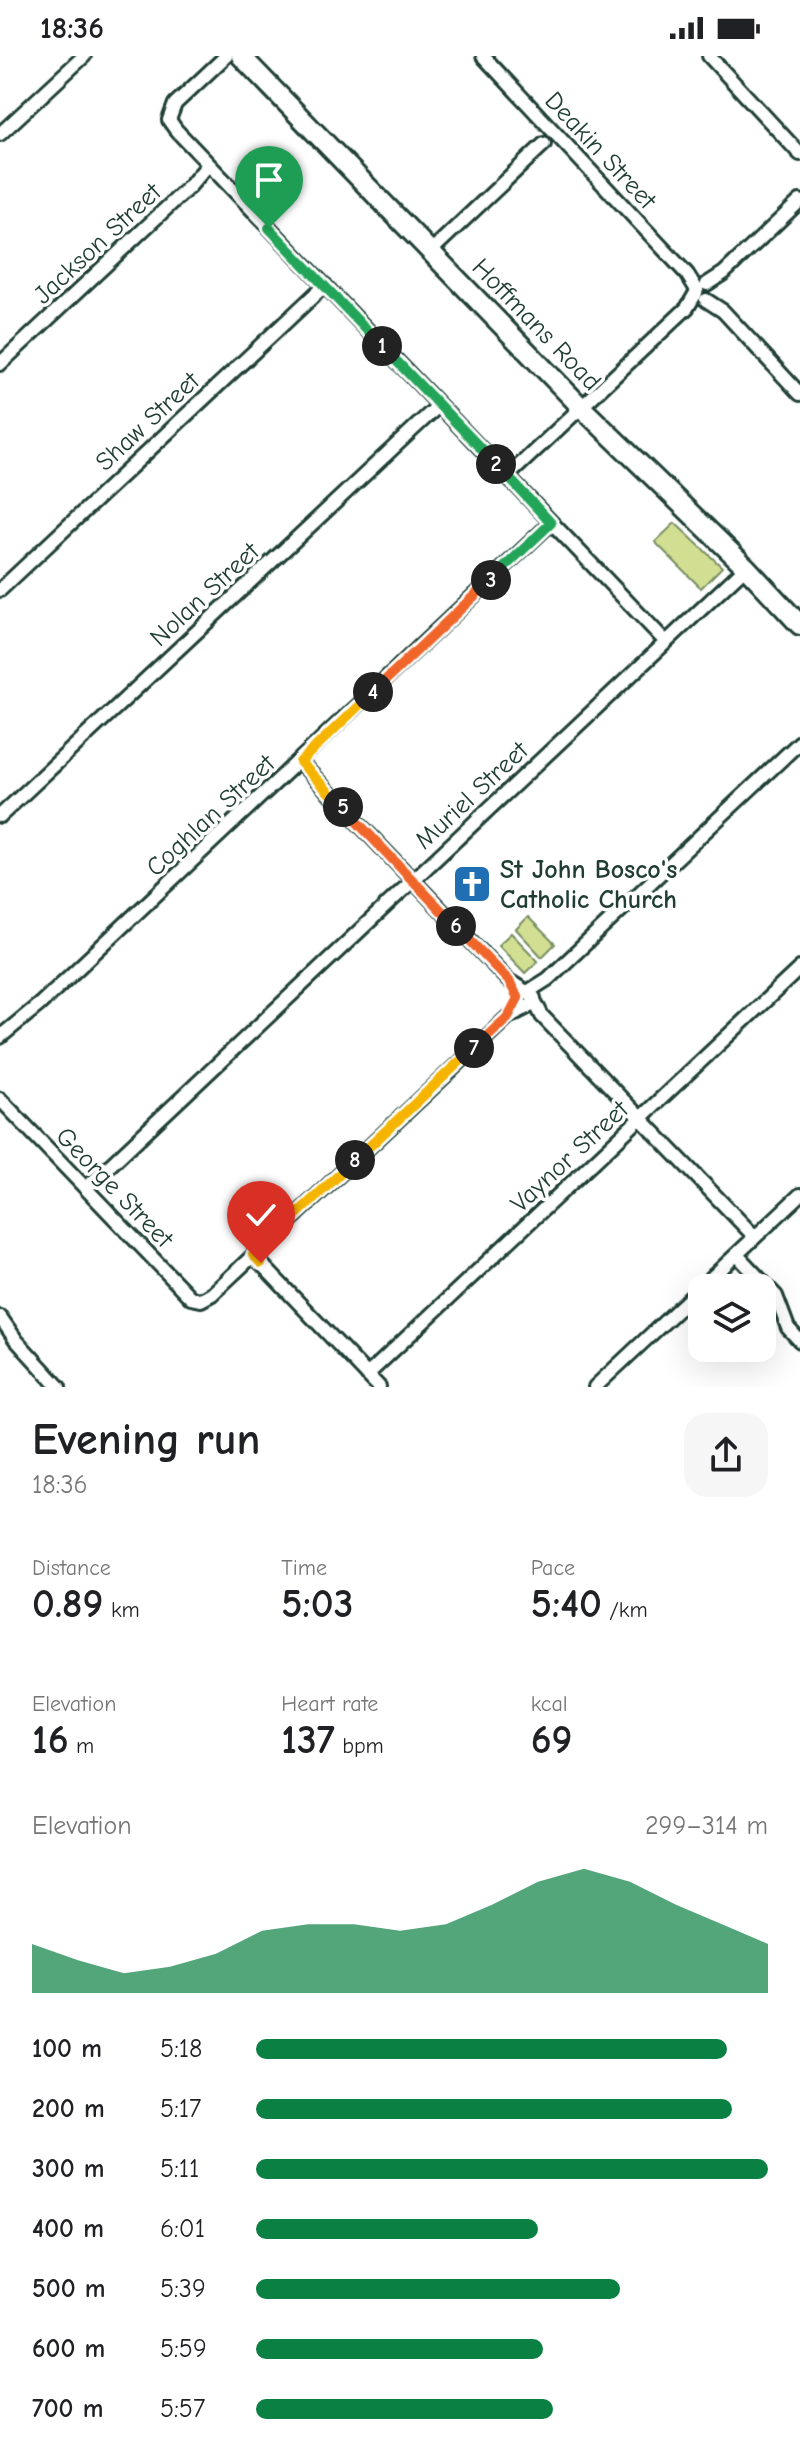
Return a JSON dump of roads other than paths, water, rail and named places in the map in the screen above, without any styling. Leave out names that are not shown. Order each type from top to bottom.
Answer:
[{"type":"main road","name":"Hoffmans Road","points":[[241,56],[581,407],[746,567],[800,625]]},
{"type":"street","points":[[0,134],[84,56]]},
{"type":"street","points":[[226,56],[175,104],[169,120],[176,130],[666,642]]},
{"type":"street","name":"Deakin Street","points":[[483,56],[800,394]]},
{"type":"street","points":[[709,56],[800,154]]},
{"type":"street","points":[[431,251],[544,144]]},
{"type":"street","name":"Jackson Street","points":[[0,364],[210,168]]},
{"type":"street","points":[[508,476],[800,201]]},
{"type":"street","name":"Shaw Street","points":[[0,590],[325,285]]},
{"type":"street","name":"Nolan Street","points":[[0,816],[439,405]]},
{"type":"street","name":"Coghlan Street","points":[[2,1032],[40,1004],[551,523]]},
{"type":"street","name":"Muriel Street","points":[[86,1188],[746,567]]},
{"type":"street","points":[[372,1383],[253,1255],[800,742]]},
{"type":"street","points":[[300,762],[755,1237]]},
{"type":"street","name":"Vaynor Street","points":[[372,1383],[641,1118],[800,968]]},
{"type":"street","name":"George Street","points":[[0,1099],[191,1298],[201,1300],[212,1294],[253,1255]]},
{"type":"street","points":[[595,1387],[800,1195]]},
{"type":"street","points":[[737,1255],[776,1296],[788,1328],[800,1341]]},
{"type":"street","points":[[0,1317],[16,1340],[58,1386],[69,1375]]},
{"type":"place","name":"St John Bosco's Catholic Church","points":[[472,884]]}]
